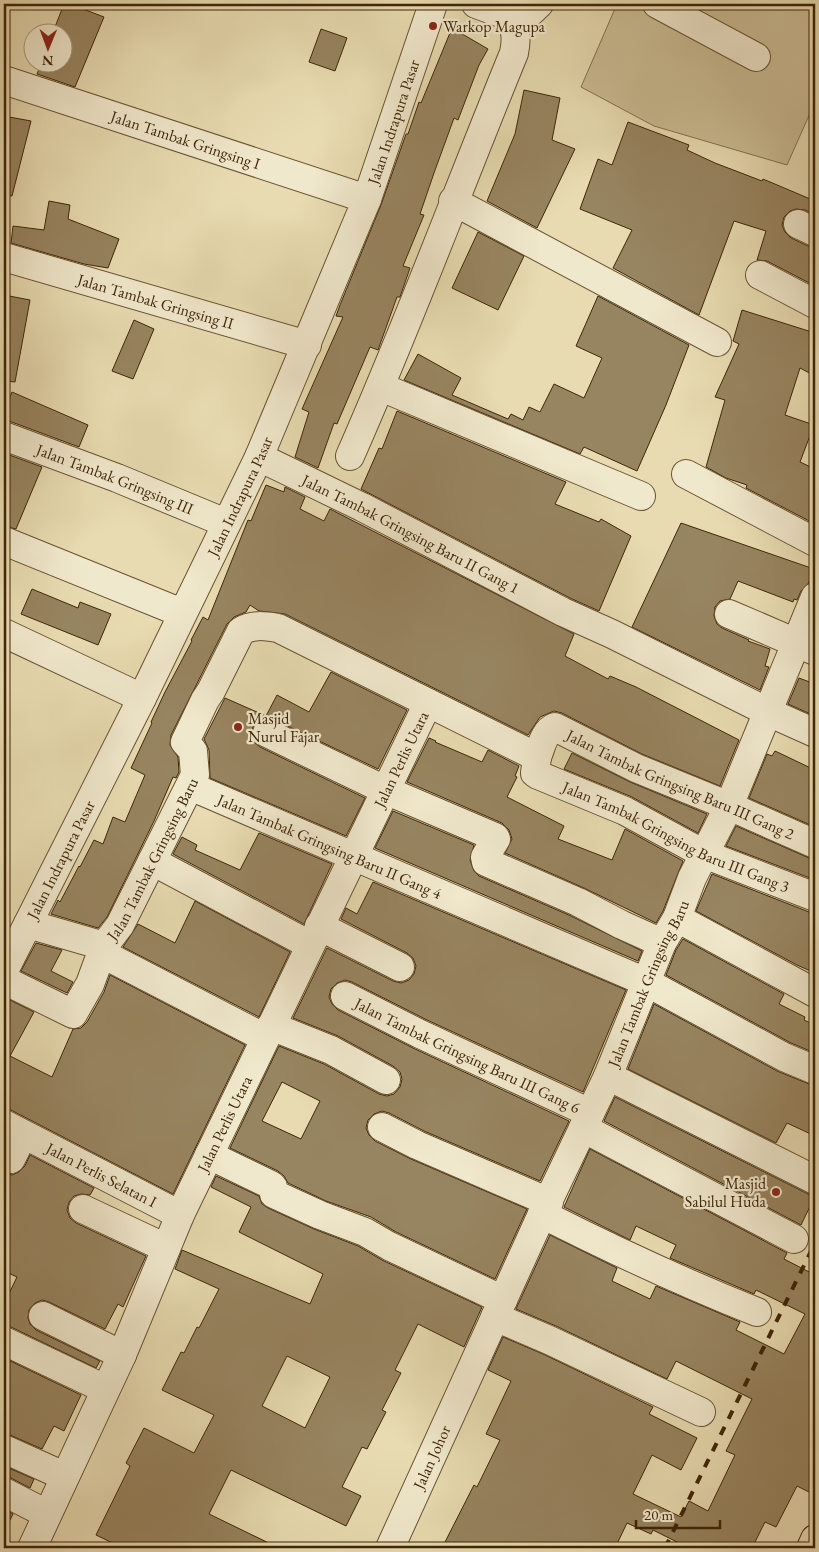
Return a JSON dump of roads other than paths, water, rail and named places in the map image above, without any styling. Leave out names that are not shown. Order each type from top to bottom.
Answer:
[{"type":"highway","points":[[811,1548],[815,1538]]},
{"type":"street","name":"Jalan Indrapura Pasar","points":[[7,955],[28,924],[73,831],[142,698],[259,457],[367,199],[433,4]]},
{"type":"street","points":[[350,456],[381,387],[453,201],[514,53],[515,27],[509,16],[476,4]]},
{"type":"street","points":[[515,27],[539,4]]},
{"type":"street","points":[[663,5],[756,57]]},
{"type":"street","name":"Jalan Tambak Gringsing I","points":[[4,80],[367,199]]},
{"type":"street","points":[[453,201],[717,342]]},
{"type":"street","name":"Jalan Tambak Gringsing II","points":[[4,257],[307,345]]},
{"type":"street","points":[[760,275],[815,304]]},
{"type":"street","points":[[381,387],[641,496]]},
{"type":"street","name":"Jalan Tambak Gringsing III","points":[[4,436],[117,478],[226,523]]},
{"type":"street","name":"Jalan Tambak Gringsing Baru II Gang 1","points":[[259,457],[362,507],[563,612],[815,733]]},
{"type":"street","points":[[686,474],[815,542]]},
{"type":"street","points":[[4,541],[182,613]]},
{"type":"street","name":"Jalan Tambak Gringsing Baru","points":[[473,1365],[608,1076],[662,943],[677,918],[692,878],[730,806],[768,712],[805,647],[815,597]]},
{"type":"street","points":[[729,614],[805,647]]},
{"type":"street","name":"Jalan Tambak Gringsing Baru III Gang 3","points":[[252,627],[263,625],[278,628],[428,703],[537,766],[704,854],[815,898]]},
{"type":"street","name":"Jalan Tambak Gringsing Baru","points":[[4,980],[73,1014],[90,984],[103,950],[120,925],[195,775],[192,748],[185,742],[204,700],[211,691],[240,631],[252,627]]},
{"type":"street","points":[[4,633],[142,698]]},
{"type":"street","name":"Jalan Perlis Utara","points":[[32,1548],[122,1355],[180,1215],[428,703]]},
{"type":"street","name":"Jalan Tambak Gringsing Baru III Gang 2","points":[[537,766],[547,732],[555,727],[636,768],[730,806],[815,844]]},
{"type":"street","points":[[266,733],[385,790],[495,838],[485,857],[486,862],[578,902],[662,943]]},
{"type":"street","name":"Jalan Tambak Gringsing Baru II Gang 4","points":[[190,786],[646,982],[784,1057],[815,1070]]},
{"type":"street","points":[[152,861],[314,936],[400,967]]},
{"type":"street","points":[[677,918],[815,993]]},
{"type":"street","points":[[28,924],[103,950],[268,1032],[331,1050],[386,1080]]},
{"type":"street","name":"Jalan Tambak Gringsing Baru III Gang 6","points":[[345,996],[587,1121],[794,1239]]},
{"type":"street","points":[[608,1076],[815,1180]]},
{"type":"street","points":[[382,1127],[546,1208],[611,1249],[757,1312]]},
{"type":"street","points":[[4,1156],[11,1159],[13,1130]]},
{"type":"street","name":"Jalan Perlis Selatan I","points":[[13,1130],[180,1215]]},
{"type":"street","points":[[209,1155],[271,1185],[274,1194],[320,1215],[365,1232],[499,1309],[548,1340],[701,1412]]},
{"type":"street","points":[[83,1209],[166,1248]]},
{"type":"street","points":[[43,1316],[122,1355]]},
{"type":"street","points":[[4,1341],[105,1389]]},
{"type":"street","name":"Jalan Johor","points":[[390,1548],[473,1365]]},
{"type":"street","points":[[4,1449],[64,1476]]},
{"type":"street","points":[[4,1492],[48,1514]]},
{"type":"railway","points":[[665,1548],[815,1243]]},
{"type":"place","name":"Warkop Magupa","points":[[433,26]]},
{"type":"place","name":"Masjid Nurul Fajar","points":[[238,727]]},
{"type":"place","name":"Masjid Sabilul Huda","points":[[776,1192]]}]
